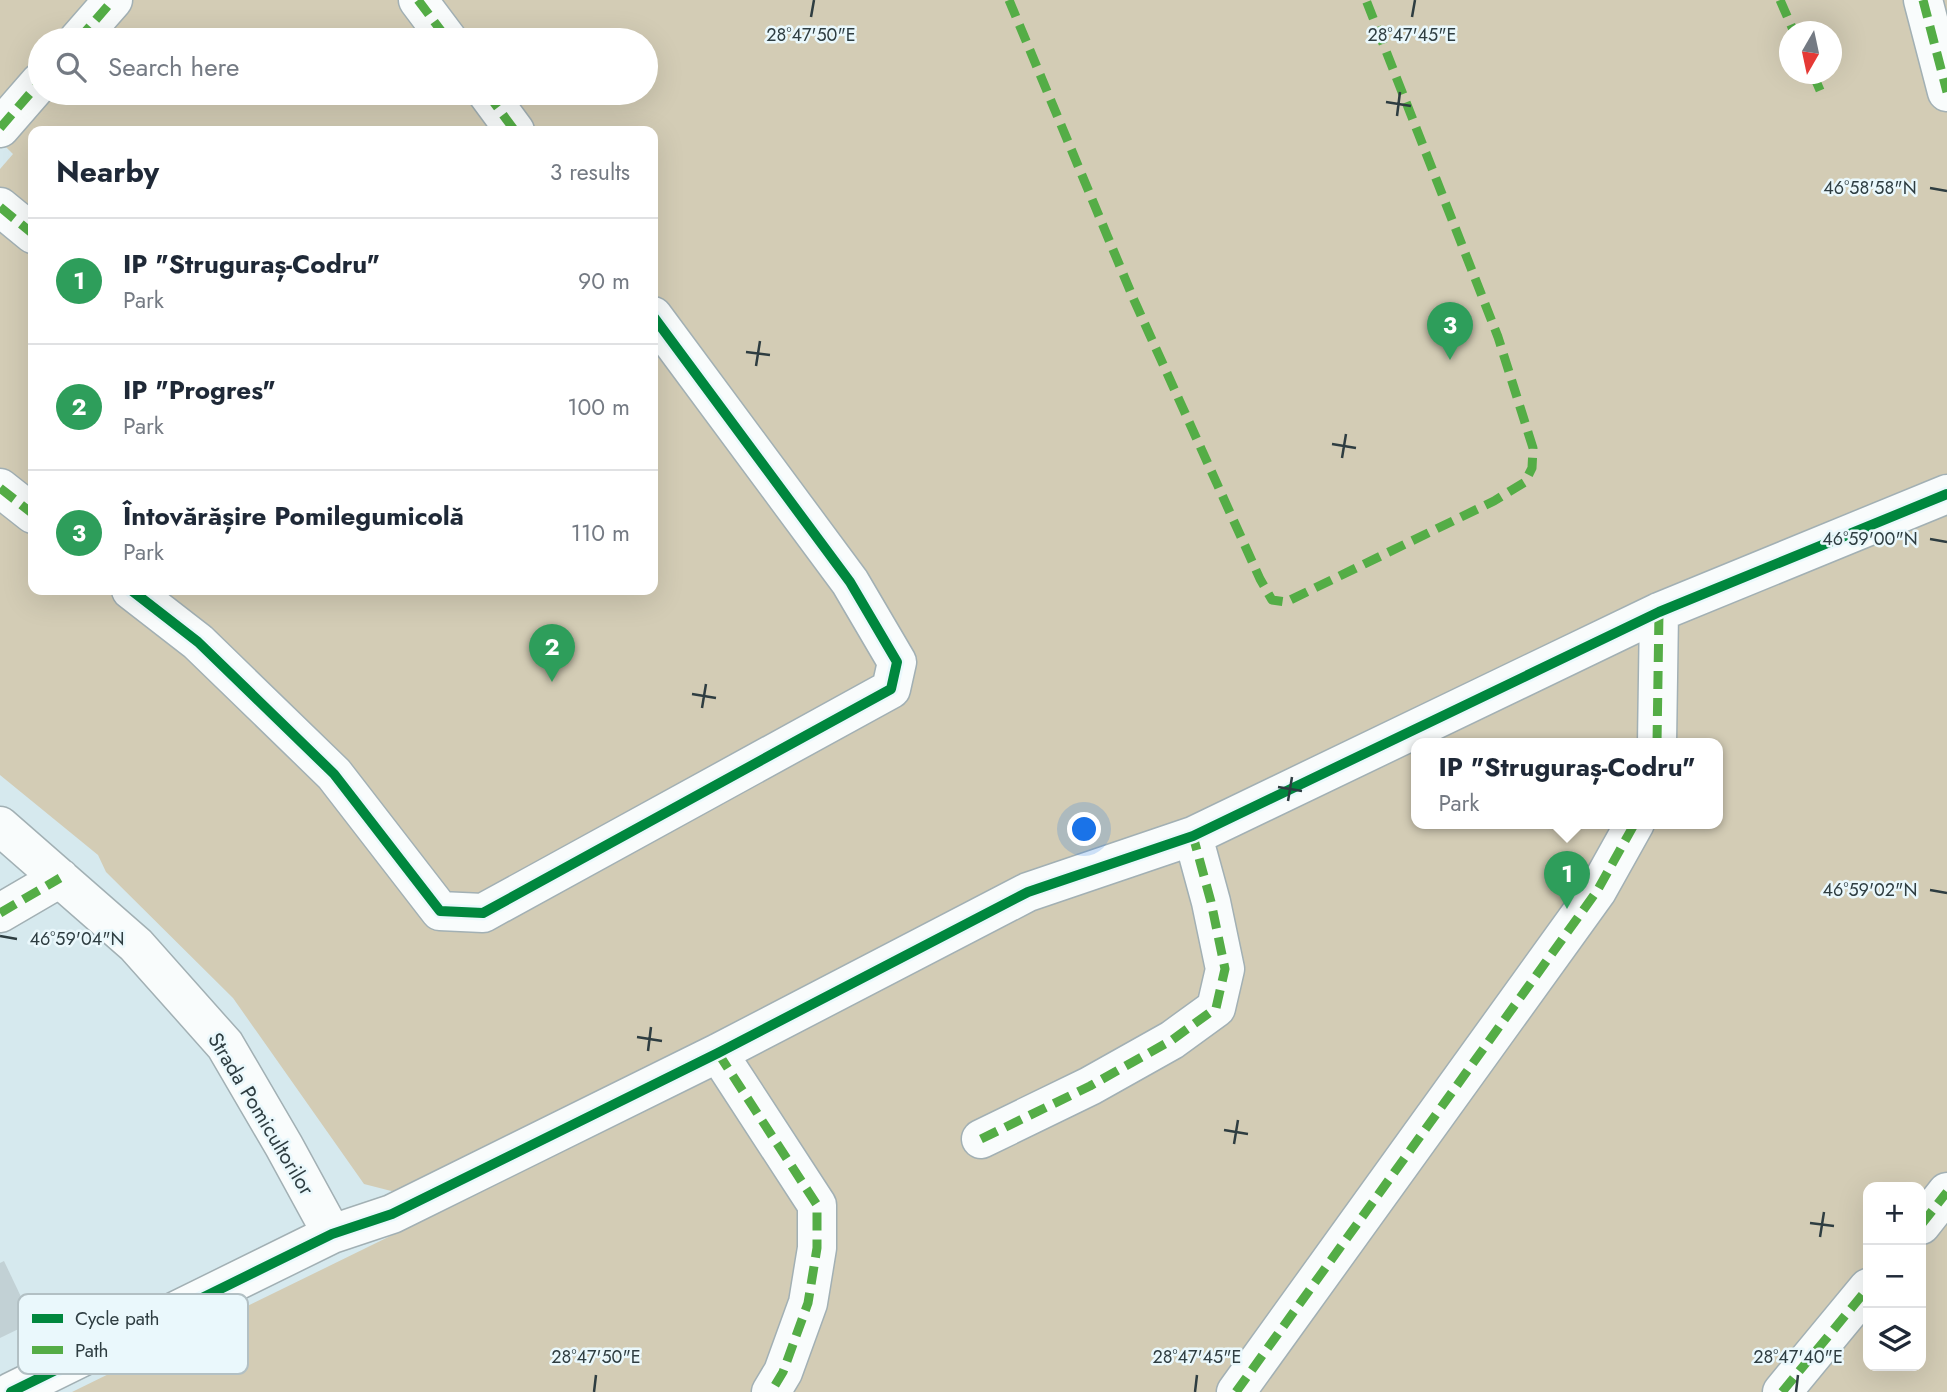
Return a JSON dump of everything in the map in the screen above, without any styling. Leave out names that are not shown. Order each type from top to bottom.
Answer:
[{"type":"street","points":[[88,28],[113,0]]},
{"type":"street","points":[[418,0],[439,28]]},
{"type":"street","points":[[1923,0],[1947,92]]},
{"type":"street","points":[[0,128],[28,96]]},
{"type":"street","points":[[496,105],[511,126]]},
{"type":"street","points":[[0,207],[28,230]]},
{"type":"street","points":[[137,595],[198,642],[334,774],[440,911],[483,913],[891,689],[897,662],[850,582],[658,323]]},
{"type":"street","points":[[0,488],[28,510]]},
{"type":"street","points":[[210,1294],[332,1234],[393,1214],[718,1053],[1028,892],[1193,836],[1659,612],[1947,494]]},
{"type":"street","points":[[1657,738],[1659,612]]},
{"type":"street","name":"Strada Pomicultorilor","points":[[0,826],[136,945],[225,1045],[332,1234]]},
{"type":"street","points":[[1236,1392],[1597,891],[1632,829]]},
{"type":"street","points":[[981,1139],[1172,1040],[1216,1008],[1225,969],[1193,836]]},
{"type":"street","points":[[0,913],[60,878]]},
{"type":"street","points":[[718,1053],[817,1205],[817,1248],[808,1303],[783,1372],[771,1392]]},
{"type":"street","points":[[1926,1219],[1947,1192]]},
{"type":"street","points":[[1782,1392],[1863,1294]]},
{"type":"street","points":[[11,1392],[48,1374]]},
{"type":"shaded area","points":[[0,0],[1947,0],[1947,1392],[72,1392],[109,1374],[248,1374],[248,1306],[421,1221],[403,1194],[364,1184],[233,998],[106,872],[98,855],[0,775],[0,169],[13,154],[0,141]]},
{"type":"building","points":[[4,1261],[20,1294],[18,1329],[0,1338],[0,1263]]},
{"type":"marked path","points":[[88,28],[113,0]]},
{"type":"marked path","points":[[418,0],[439,28]]},
{"type":"marked path","points":[[1009,0],[1134,300],[1260,579],[1272,600],[1286,602],[1494,501],[1525,482],[1532,468],[1533,448],[1498,337],[1366,0]]},
{"type":"marked path","points":[[1780,0],[1789,21]]},
{"type":"marked path","points":[[1923,0],[1947,92]]},
{"type":"marked path","points":[[1817,84],[1822,95]]},
{"type":"marked path","points":[[0,128],[28,96]]},
{"type":"marked path","points":[[496,105],[511,126]]},
{"type":"marked path","points":[[0,207],[28,230]]},
{"type":"marked path","points":[[0,488],[28,510]]},
{"type":"marked path","points":[[1657,738],[1659,612]]},
{"type":"marked path","points":[[1236,1392],[1597,891],[1632,829]]},
{"type":"marked path","points":[[981,1139],[1090,1086],[1172,1040],[1216,1008],[1225,969],[1193,836]]},
{"type":"marked path","points":[[0,913],[60,878]]},
{"type":"marked path","points":[[718,1053],[817,1205],[817,1248],[808,1303],[783,1372],[771,1392]]},
{"type":"marked path","points":[[1926,1219],[1947,1192]]},
{"type":"marked path","points":[[1782,1392],[1863,1294]]},
{"type":"cycle path","points":[[137,595],[198,642],[334,774],[440,911],[483,913],[891,689],[897,662],[850,582],[658,323]]},
{"type":"cycle path","points":[[210,1294],[332,1234],[392,1214],[718,1053],[1028,892],[1193,836],[1659,612],[1947,494]]},
{"type":"cycle path","points":[[11,1392],[48,1374]]},
{"type":"place","name":"Întovărășire Pomilegumicolă","points":[[1450,360]]},
{"type":"place","name":"IP \"Progres\"","points":[[552,682]]},
{"type":"place","name":"IP \"Struguraș-Codru\"","points":[[1567,909]]}]
